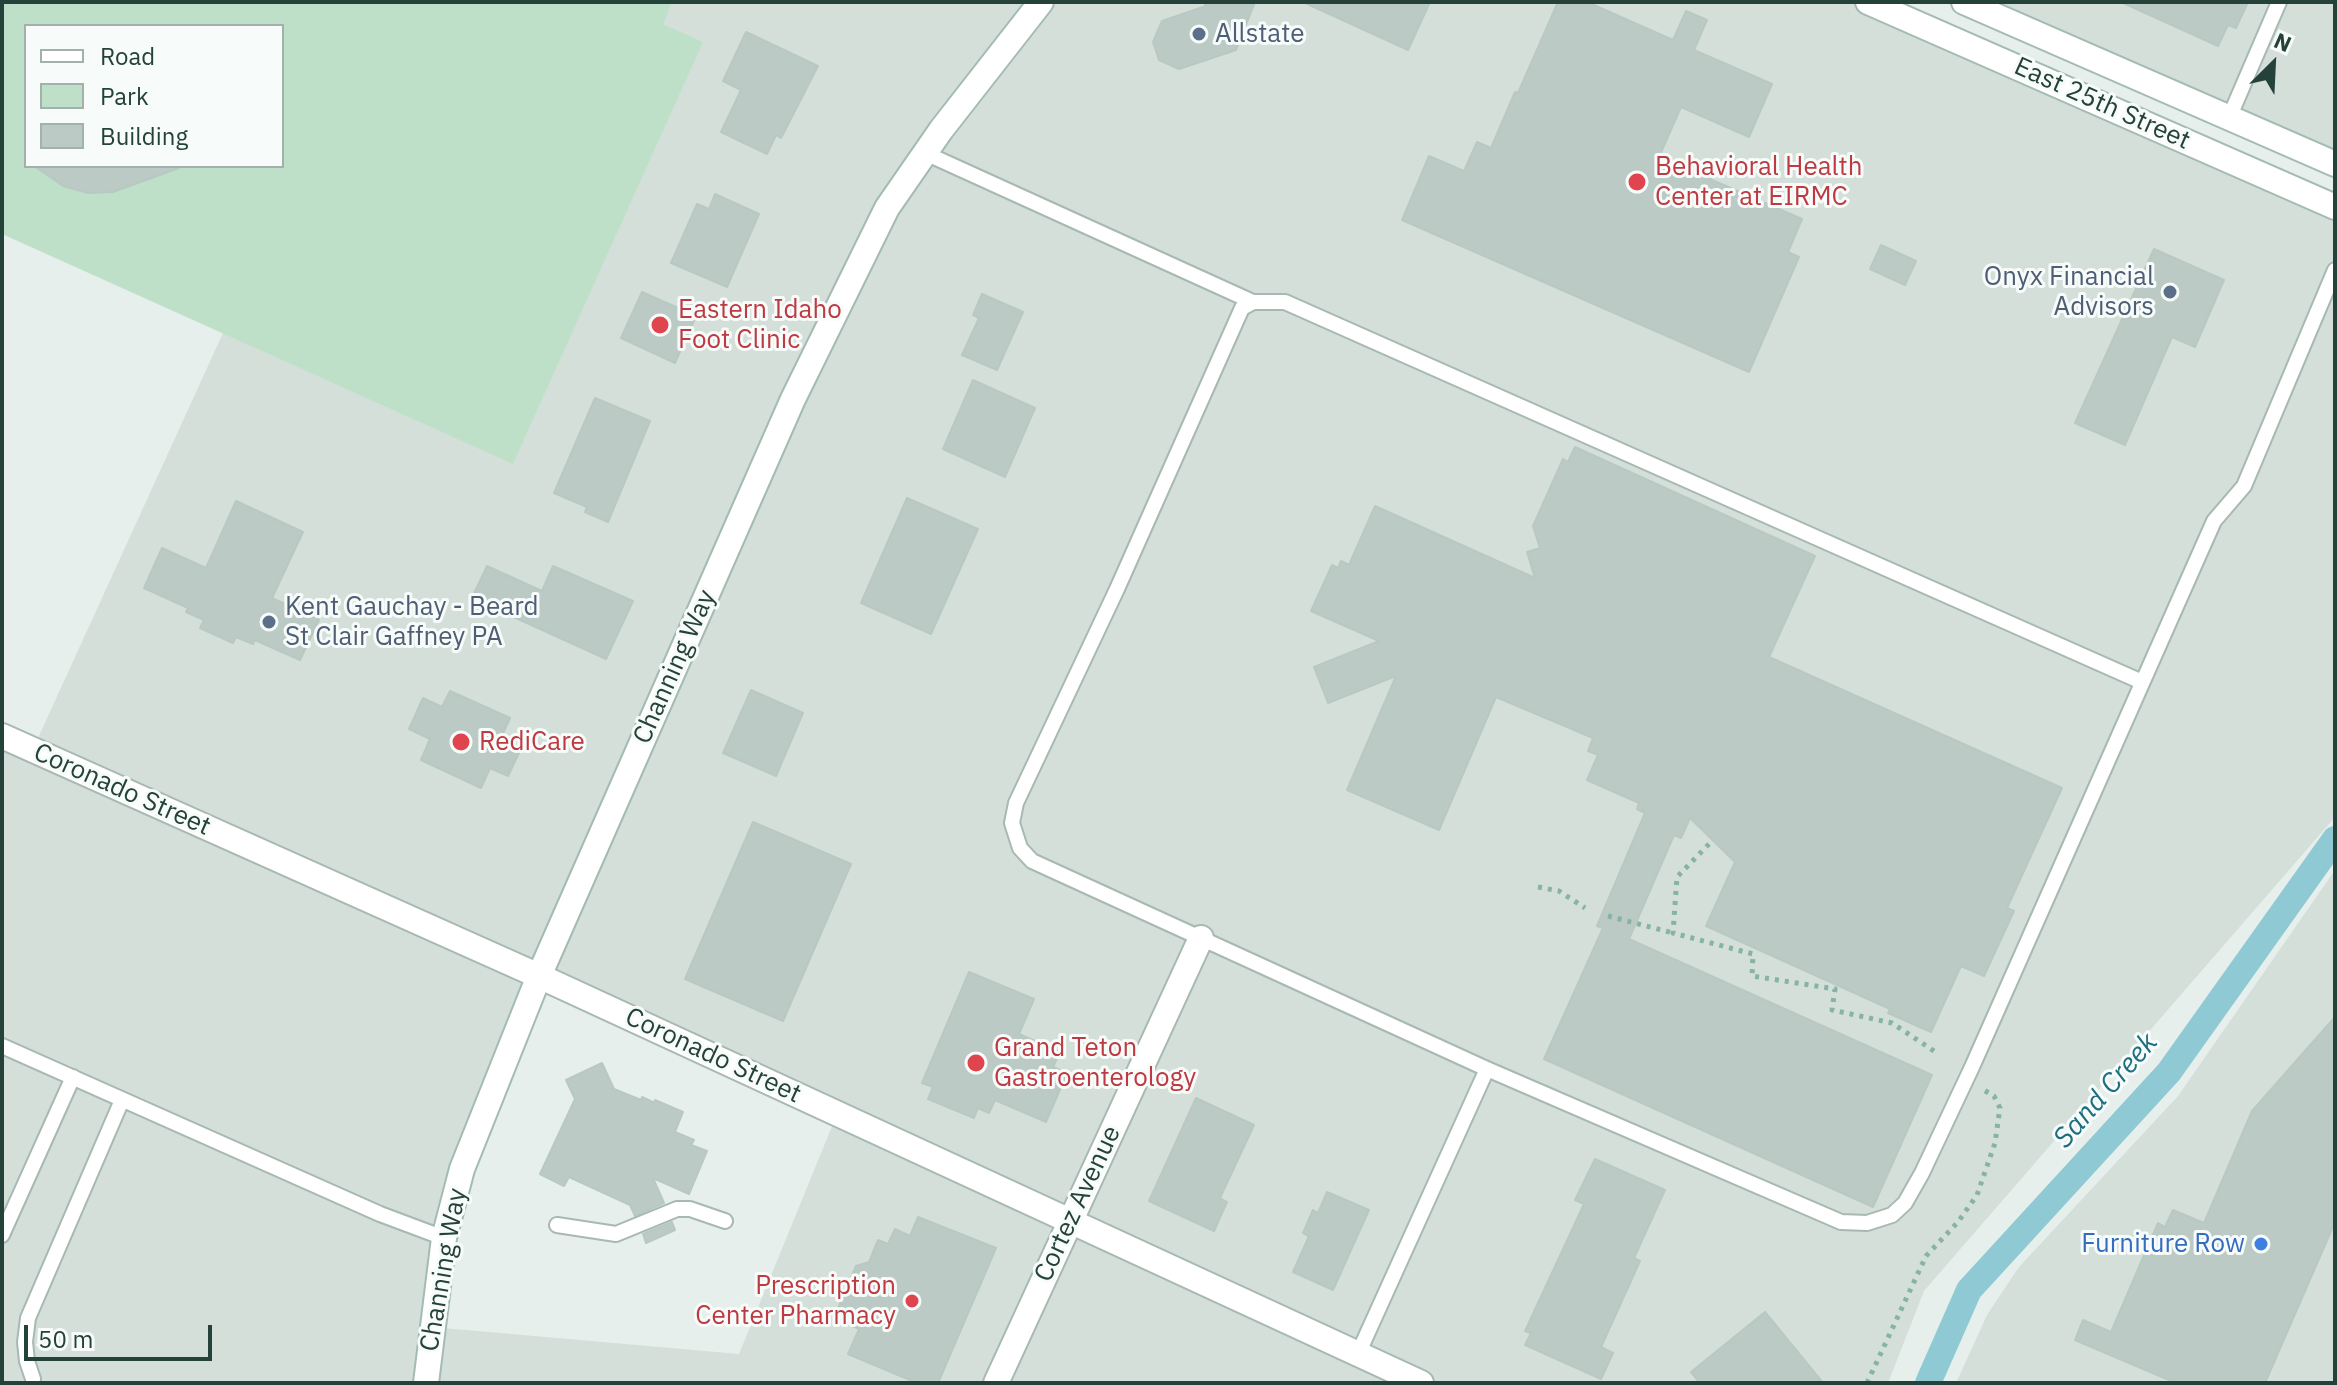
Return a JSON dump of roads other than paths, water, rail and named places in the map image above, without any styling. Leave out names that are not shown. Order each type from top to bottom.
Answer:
[{"type":"street","name":"Channing Way","points":[[426,1383],[444,1238],[462,1169],[539,976],[816,349],[887,208],[925,153],[1041,2]]},
{"type":"street","name":"East 25th Street","points":[[1964,2],[2335,164]]},
{"type":"street","name":"East 25th Street","points":[[1881,5],[2335,207]]},
{"type":"street","name":"Coronado Street","points":[[2,736],[539,976],[1421,1383]]},
{"type":"street","name":"Cortez Avenue","points":[[996,1383],[1201,938]]},
{"type":"lane","points":[[2229,118],[2279,2]]},
{"type":"lane","points":[[925,153],[1253,302],[1285,302],[2142,682]]},
{"type":"lane","points":[[1253,302],[1242,308],[1117,589],[1016,803],[1012,823],[1020,848],[1032,861],[1487,1069],[1841,1222],[1867,1223],[1892,1215],[1905,1203],[1946,1122],[2214,521],[2244,486],[2335,270]]},
{"type":"lane","points":[[2,1046],[380,1214],[444,1238]]},
{"type":"lane","points":[[1358,1354],[1487,1069]]},
{"type":"lane","points":[[2,1235],[73,1077]]},
{"type":"lane","points":[[33,1379],[25,1342],[33,1302],[122,1100]]},
{"type":"lane","points":[[557,1225],[616,1234],[677,1209],[690,1209],[725,1221]]},
{"type":"waterway","name":"Sand Creek","points":[[1928,1383],[1969,1290],[2169,1072],[2335,839]]},
{"type":"place","name":"Allstate","points":[[1199,34]]},
{"type":"place","name":"Behavioral Health Center at EIRMC","points":[[1637,182]]},
{"type":"place","name":"Onyx Financial Advisors","points":[[2170,292]]},
{"type":"place","name":"Eastern Idaho Foot Clinic","points":[[660,325]]},
{"type":"place","name":"Kent Gauchay - Beard St Clair Gaffney PA","points":[[269,622]]},
{"type":"place","name":"RediCare","points":[[461,742]]},
{"type":"place","name":"Grand Teton Gastroenterology","points":[[976,1063]]},
{"type":"place","name":"Furniture Row","points":[[2261,1244]]},
{"type":"place","name":"Prescription Center Pharmacy","points":[[912,1301]]}]
